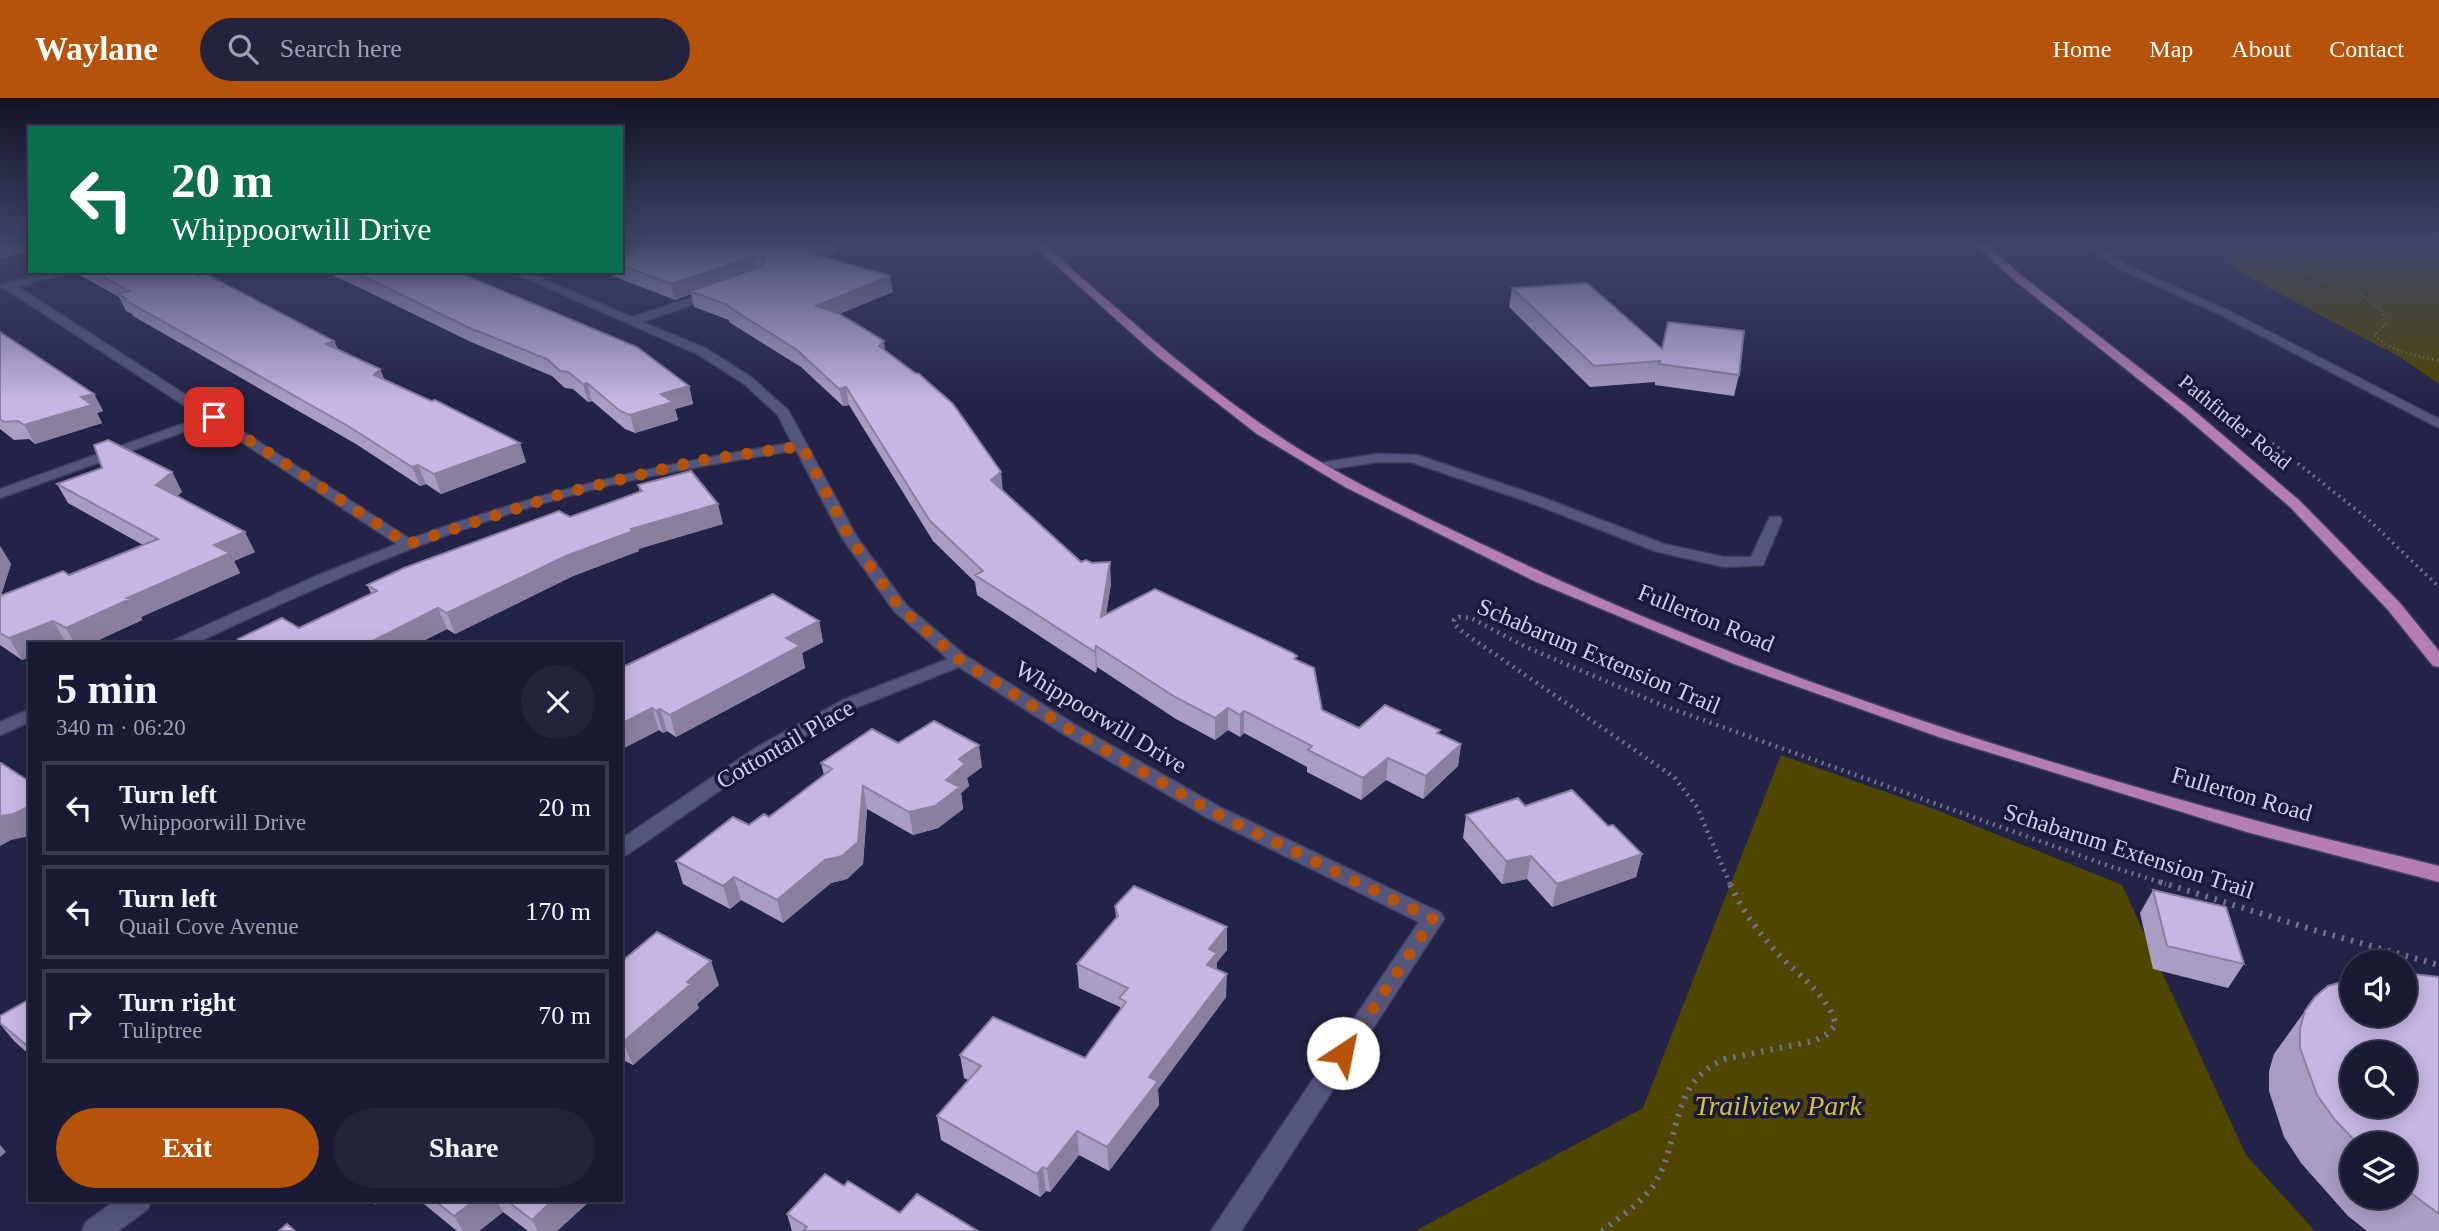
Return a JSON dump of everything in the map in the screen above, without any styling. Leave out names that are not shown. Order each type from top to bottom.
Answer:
[{"type":"main road","name":"Fullerton Road","points":[[1095,295],[1167,358],[1248,421],[1320,467],[1522,571],[1746,664],[1961,737],[2247,825],[2439,874]]},
{"type":"main road","name":"Pathfinder Road","points":[[2039,295],[2280,488],[2381,589],[2439,662]]},
{"type":"street","points":[[18,295],[214,417],[408,544]]},
{"type":"street","name":"Whippoorwill Drive","points":[[571,295],[703,352],[747,380],[783,413],[850,538],[900,608],[960,660],[1072,731],[1213,812],[1433,919],[1224,1231]]},
{"type":"street","points":[[634,321],[709,295]]},
{"type":"street","points":[[2185,295],[2439,424]]},
{"type":"street","points":[[0,494],[214,417]]},
{"type":"street","points":[[185,642],[408,544],[561,494],[696,461],[802,446]]},
{"type":"street","points":[[1320,467],[1377,458],[1412,458],[1531,498],[1660,548],[1724,562],[1757,562],[1775,520]]},
{"type":"street","name":"Cottontail Place","points":[[623,848],[764,751],[849,704],[960,660]]},
{"type":"street","points":[[0,729],[28,716]]},
{"type":"street","points":[[96,1231],[135,1202]]},
{"type":"path","points":[[2362,295],[2381,309],[2386,324],[2374,335],[2377,340],[2392,348],[2439,361]]},
{"type":"path","name":"Schabarum Extension Trail","points":[[1602,1231],[1630,1209],[1654,1184],[1689,1085],[1712,1065],[1744,1055],[1813,1043],[1831,1034],[1836,1025],[1833,1011],[1821,992],[1769,943],[1745,914],[1731,888],[1699,807],[1689,790],[1464,633],[1455,625],[1454,620],[1459,617],[1471,618],[1526,647],[1664,706],[2099,863],[2314,930],[2439,965]]},
{"type":"green space","points":[[2282,295],[2439,295],[2439,384],[2398,356]]},
{"type":"green space","name":"Trailview Park","points":[[1781,755],[1934,809],[2122,885],[2246,1155],[2315,1231],[1415,1231],[1643,1108]]},
{"type":"building","points":[[120,295],[246,295],[334,341],[326,344],[380,369],[374,375],[431,401],[435,400],[520,443],[434,474],[418,465],[412,467],[348,426],[125,300],[127,299]]},
{"type":"building","points":[[402,295],[512,295],[637,347],[689,386],[661,394],[673,402],[630,415],[620,411],[587,383],[583,384],[568,372],[560,371],[547,359],[465,326]]},
{"type":"building","points":[[701,295],[843,295],[816,306],[838,313],[884,341],[879,346],[919,374],[953,404],[1001,472],[991,480],[1081,562],[1110,562],[1101,617],[1155,589],[1293,653],[1297,656],[1294,659],[1314,668],[1322,710],[1359,728],[1385,705],[1440,730],[1437,733],[1461,744],[1426,776],[1388,758],[1363,778],[1308,750],[1312,746],[1244,711],[1240,715],[1228,708],[1215,718],[1175,697],[1096,646],[1095,652],[975,575],[983,571],[930,521],[846,387],[839,389],[797,350],[728,305]]},
{"type":"building","points":[[1519,295],[1600,295],[1662,349],[1668,322],[1744,331],[1739,375],[1659,364],[1660,361],[1594,366]]},
{"type":"building","points":[[0,332],[94,394],[81,397],[92,405],[24,425],[18,421],[4,422],[0,419]]},
{"type":"building","points":[[108,440],[172,472],[156,485],[245,532],[214,545],[230,553],[66,628],[53,621],[9,638],[0,633],[0,596],[63,571],[69,575],[158,539],[57,484],[102,468],[94,445]]},
{"type":"building","points":[[691,471],[718,504],[631,529],[633,531],[566,556],[447,613],[438,608],[371,642],[243,642],[238,639],[282,618],[299,628],[377,591],[367,585],[404,568],[559,511],[570,517],[642,491],[638,485]]},
{"type":"building","points":[[773,594],[819,621],[786,638],[800,646],[670,715],[652,708],[623,723],[623,667]]},
{"type":"building","points":[[934,721],[979,745],[959,759],[965,764],[946,780],[960,787],[935,806],[909,812],[863,786],[858,842],[842,856],[825,860],[777,900],[734,877],[723,886],[676,861],[733,817],[749,825],[764,814],[769,817],[832,769],[821,763],[872,729],[898,743]]},
{"type":"building","points":[[1,763],[28,781],[28,807],[14,814],[0,816]]},
{"type":"building","points":[[1572,790],[1608,826],[1613,825],[1642,854],[1557,884],[1531,856],[1506,861],[1466,815],[1518,798],[1525,806]]},
{"type":"building","points":[[1134,886],[1227,927],[1209,949],[1217,953],[1207,965],[1227,974],[1149,1077],[1158,1081],[1107,1147],[1077,1131],[1047,1169],[1043,1167],[1037,1174],[937,1116],[981,1066],[960,1055],[993,1017],[1085,1058],[1126,1002],[1119,998],[1128,988],[1077,964],[1118,916],[1115,906]]},
{"type":"building","points":[[2153,890],[2226,907],[2244,964],[2167,946]]},
{"type":"building","points":[[657,932],[711,961],[687,982],[691,984],[623,1042],[623,960]]},
{"type":"building","points":[[2417,974],[2439,977],[2439,1214],[2417,1198],[2417,1132],[2346,1132],[2317,1095],[2300,1048],[2300,1028],[2305,1011],[2315,997],[2328,986],[2340,982],[2340,1027],[2417,1027]]},
{"type":"building","points":[[28,1000],[28,1046],[0,1023],[0,1016]]},
{"type":"building","points":[[825,1174],[844,1186],[848,1181],[900,1213],[917,1194],[978,1231],[803,1231],[807,1227],[787,1214]]},
{"type":"building","points":[[436,1202],[472,1202],[454,1216]]},
{"type":"building","points":[[509,1202],[551,1202],[532,1220]]},
{"type":"building","points":[[287,1224],[295,1231],[279,1231]]},
{"type":"route","points":[[214,417],[408,544],[561,494],[696,461],[802,446],[850,538],[900,608],[960,660],[1072,731],[1213,812],[1433,919],[1343,1053]]}]
